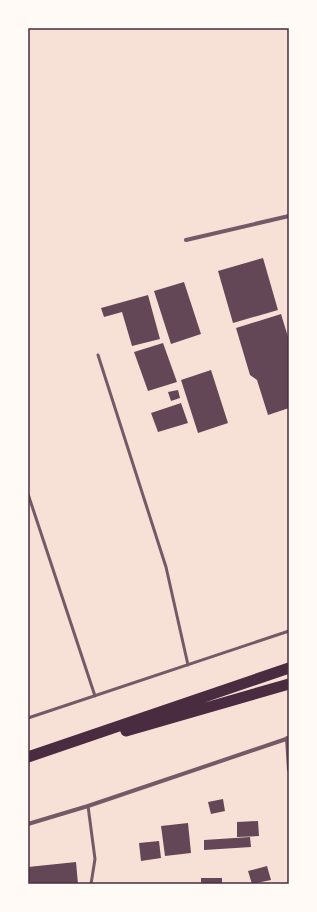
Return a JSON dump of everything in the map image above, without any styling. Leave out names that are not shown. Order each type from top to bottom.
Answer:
[{"type":"highway","points":[[28,759],[289,668]]},
{"type":"highway","points":[[28,759],[289,684]]},
{"type":"street","points":[[186,240],[289,216]]},
{"type":"street","points":[[28,824],[88,806],[288,738],[289,770]]},
{"type":"lane","points":[[98,355],[166,567],[188,665]]},
{"type":"lane","points":[[28,494],[95,696]]},
{"type":"lane","points":[[28,718],[289,631]]},
{"type":"lane","points":[[88,806],[95,859],[91,884]]},
{"type":"building","points":[[263,258],[278,310],[233,323],[218,271]]},
{"type":"building","points":[[184,282],[201,334],[171,344],[154,291]]},
{"type":"building","points":[[148,295],[160,339],[132,346],[122,312],[104,317],[101,308]]},
{"type":"building","points":[[281,314],[289,340],[289,408],[268,415],[257,380],[250,375],[236,328]]},
{"type":"building","points":[[163,343],[177,382],[148,391],[134,352]]},
{"type":"building","points":[[211,370],[228,423],[198,433],[181,380]]},
{"type":"building","points":[[178,390],[180,398],[171,401],[168,392]]},
{"type":"building","points":[[181,403],[188,423],[158,432],[151,413]]},
{"type":"building","points":[[223,799],[225,811],[211,814],[208,802]]},
{"type":"building","points":[[258,821],[259,836],[237,837],[237,822]]},
{"type":"building","points":[[188,823],[191,853],[165,856],[161,826]]},
{"type":"building","points":[[250,837],[251,847],[204,850],[204,840]]},
{"type":"building","points":[[159,841],[161,858],[141,861],[139,843]]},
{"type":"building","points":[[76,862],[78,884],[28,884],[28,867]]},
{"type":"building","points":[[267,866],[271,880],[252,884],[248,871]]},
{"type":"building","points":[[201,878],[222,878],[222,884],[201,884]]}]
